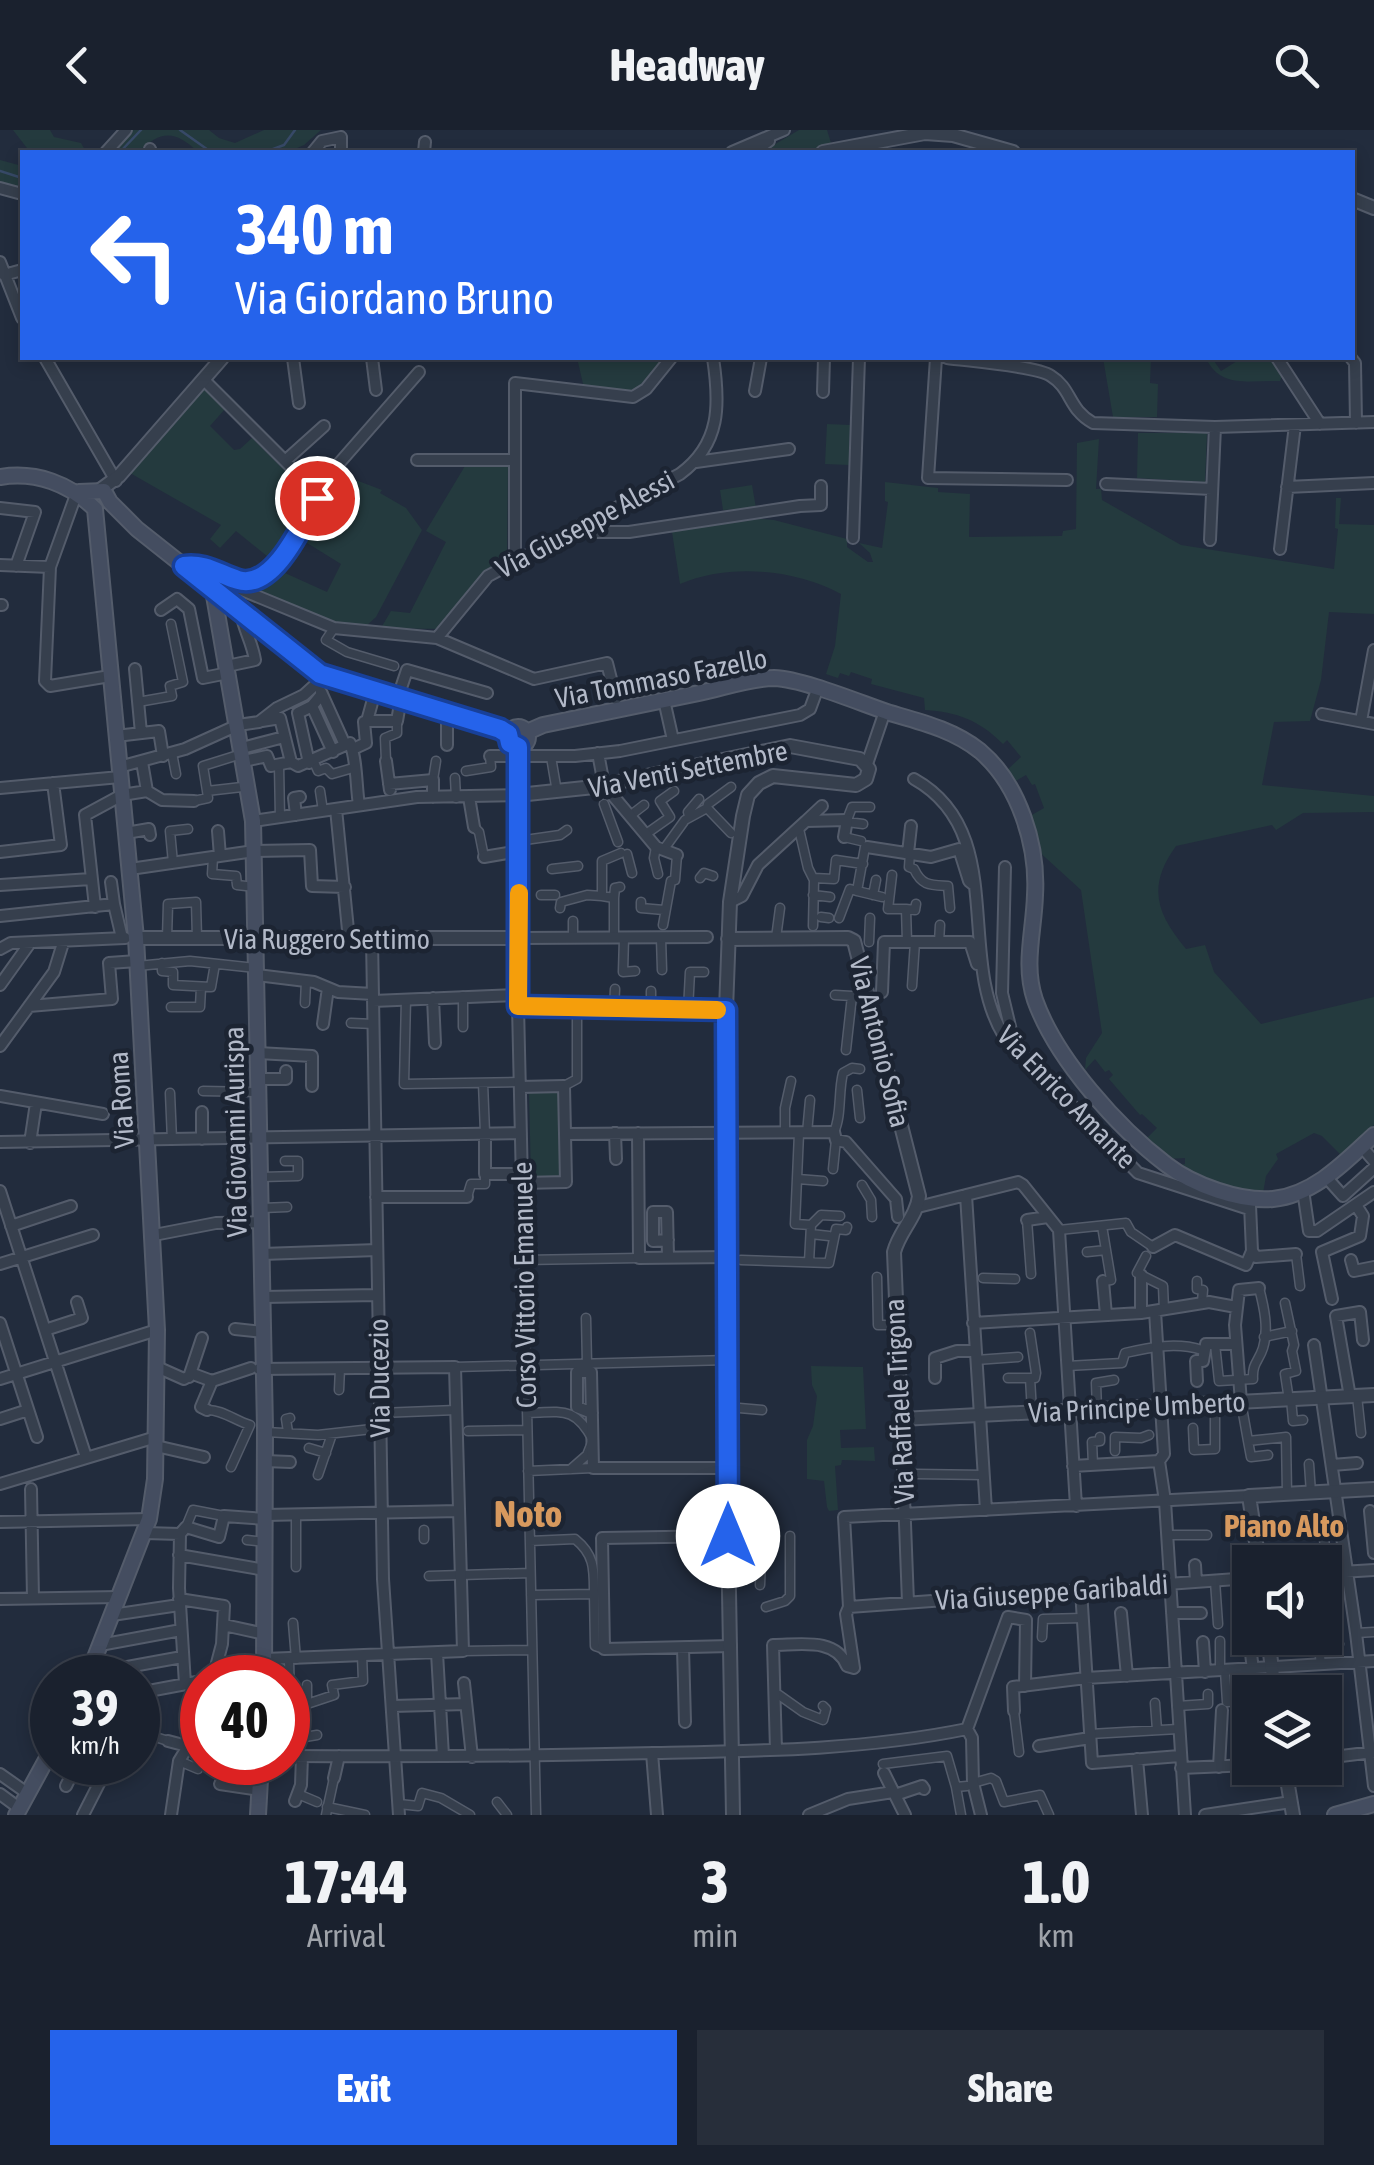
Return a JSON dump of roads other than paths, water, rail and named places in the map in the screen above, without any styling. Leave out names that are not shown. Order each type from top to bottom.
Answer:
[{"type":"main road","points":[[0,477],[40,478],[100,500],[189,570],[217,585],[321,685],[375,692],[447,712],[500,729],[514,745]]},
{"type":"main road","name":"Via Roma","points":[[96,1655],[147,1526],[155,1479],[157,1367],[154,1235],[137,963],[129,938],[130,869],[110,676],[100,500]]},
{"type":"main road","name":"Via Giovanni Aurispa","points":[[217,585],[240,755],[254,821],[263,1297],[257,1369],[265,1432],[265,1655]]},
{"type":"main road","name":"Via Tommaso Fazello","points":[[514,745],[526,743],[527,732],[536,727],[770,678],[939,728],[966,741],[994,764],[1014,794],[1034,867],[1036,895],[1029,976],[1041,1016],[1060,1049],[1110,1112],[1166,1164],[1250,1204],[1303,1190],[1326,1177],[1374,1134]]},
{"type":"main road","points":[[17,1813],[32,1785]]},
{"type":"main road","points":[[258,1815],[260,1785]]},
{"type":"main road","points":[[1335,1815],[1374,1804]]},
{"type":"street","points":[[108,150],[126,130]]},
{"type":"street","points":[[766,148],[782,130]]},
{"type":"street","points":[[737,150],[782,130]]},
{"type":"street","points":[[834,150],[926,133],[953,135],[1006,150]]},
{"type":"street","points":[[314,150],[322,141],[340,137],[341,150]]},
{"type":"street","points":[[0,262],[20,313]]},
{"type":"street","points":[[4,276],[20,271]]},
{"type":"street","points":[[45,360],[116,479]]},
{"type":"street","points":[[100,500],[220,360]]},
{"type":"street","points":[[293,360],[298,403]]},
{"type":"street","points":[[372,360],[376,390]]},
{"type":"street","points":[[515,560],[515,384],[633,397],[646,390],[669,360]]},
{"type":"street","name":"Via Giuseppe Alessi","points":[[438,638],[488,576],[696,462],[716,425],[719,400],[713,360]]},
{"type":"street","points":[[755,391],[761,360]]},
{"type":"street","points":[[823,392],[824,360]]},
{"type":"street","points":[[853,538],[859,360]]},
{"type":"street","points":[[936,360],[928,478],[1066,480]]},
{"type":"street","points":[[960,360],[1050,374],[1077,414],[1093,423],[1215,426],[1374,422]]},
{"type":"street","points":[[1278,360],[1320,424]]},
{"type":"street","points":[[1352,360],[1356,363],[1356,423]]},
{"type":"street","points":[[189,570],[197,564],[246,582],[281,562],[334,468],[419,372]]},
{"type":"street","points":[[203,378],[313,488]]},
{"type":"street","points":[[1280,549],[1295,425]]},
{"type":"street","points":[[286,461],[324,426]]},
{"type":"street","points":[[1210,540],[1215,426]]},
{"type":"street","points":[[696,462],[790,448]]},
{"type":"street","points":[[417,460],[514,460]]},
{"type":"street","points":[[1106,484],[1212,488]]},
{"type":"street","points":[[1288,487],[1374,484]]},
{"type":"street","points":[[582,524],[593,532],[628,532],[821,506],[821,486]]},
{"type":"street","points":[[78,492],[50,567],[47,685],[110,676]]},
{"type":"street","points":[[0,508],[40,514],[16,566]]},
{"type":"street","points":[[0,565],[50,567]]},
{"type":"street","points":[[217,585],[334,628],[438,638],[534,679],[607,663],[616,698]]},
{"type":"street","points":[[161,610],[177,599],[189,610],[203,678],[255,660],[251,635],[244,628],[241,612]]},
{"type":"street","points":[[138,702],[172,696],[170,686],[183,682],[172,624]]},
{"type":"street","points":[[334,628],[326,640],[347,652],[486,694]]},
{"type":"street","points":[[1361,722],[1374,650]]},
{"type":"street","points":[[392,800],[385,738],[396,733],[401,668]]},
{"type":"street","points":[[134,669],[142,733]]},
{"type":"street","points":[[321,685],[326,707],[349,747],[359,782],[359,805]]},
{"type":"street","points":[[321,685],[313,709],[333,752]]},
{"type":"street","points":[[258,722],[321,685]]},
{"type":"street","points":[[466,771],[491,767],[490,759],[514,745],[551,756],[598,754],[800,715],[810,710],[818,690]]},
{"type":"street","points":[[240,755],[268,756],[271,766],[298,766],[366,743],[364,722],[375,692]]},
{"type":"street","points":[[664,700],[673,740]]},
{"type":"street","points":[[313,709],[298,713],[312,762],[318,770],[326,768],[332,774],[353,768]]},
{"type":"street","points":[[867,764],[885,711]]},
{"type":"street","points":[[447,712],[448,744]]},
{"type":"street","points":[[1322,714],[1374,724]]},
{"type":"street","points":[[0,788],[120,772],[238,725],[280,718],[285,764],[280,818]]},
{"type":"street","points":[[367,721],[397,720]]},
{"type":"street","points":[[116,736],[159,731],[176,774]]},
{"type":"street","points":[[96,907],[85,815],[122,795],[151,794],[162,800],[208,798],[203,766],[284,737]]},
{"type":"street","name":"Corso Vittorio Emanuele","points":[[514,745],[536,1815]]},
{"type":"street","name":"Via Venti Settembre","points":[[518,796],[604,785],[790,746],[836,752],[867,764],[869,774],[856,785],[774,776],[754,787],[743,816],[730,902],[726,1010],[735,1259],[728,1360],[728,1536],[734,1815]]},
{"type":"street","points":[[598,754],[604,785],[660,848],[678,855],[676,880],[671,882],[664,910],[662,970]]},
{"type":"street","points":[[551,756],[557,792]]},
{"type":"street","points":[[144,761],[151,794]]},
{"type":"street","points":[[433,797],[436,761]]},
{"type":"street","points":[[454,778],[478,832],[484,857],[567,830]]},
{"type":"street","points":[[389,784],[433,780]]},
{"type":"street","name":"Via Enrico Amante","points":[[914,780],[930,788],[950,809],[968,843],[981,964],[992,1016],[1004,1036],[1138,1173],[1250,1204]]},
{"type":"street","points":[[0,852],[61,845],[53,783]]},
{"type":"street","points":[[207,791],[242,786]]},
{"type":"street","points":[[658,874],[654,858],[660,848],[689,816],[698,815],[731,787]]},
{"type":"street","points":[[320,791],[323,811]]},
{"type":"street","points":[[646,834],[670,817],[660,801],[674,791]]},
{"type":"street","points":[[254,821],[392,800],[518,796]]},
{"type":"street","points":[[296,815],[294,798],[300,797]]},
{"type":"street","points":[[689,816],[699,799]]},
{"type":"street","points":[[604,804],[618,842]]},
{"type":"street","points":[[614,827],[633,817],[644,805]]},
{"type":"street","points":[[730,902],[742,896],[758,864],[822,806]]},
{"type":"street","points":[[870,808],[852,807],[844,837],[864,845],[931,858],[959,849],[969,881],[974,884]]},
{"type":"street","points":[[708,808],[731,833]]},
{"type":"street","points":[[336,809],[349,940]]},
{"type":"street","points":[[803,825],[847,821],[863,824]]},
{"type":"street","points":[[803,825],[808,868],[814,878],[812,926]]},
{"type":"street","points":[[910,826],[909,867],[926,885],[948,886],[950,908]]},
{"type":"street","points":[[126,833],[149,829],[150,835]]},
{"type":"street","points":[[173,862],[170,832],[188,829]]},
{"type":"street","points":[[218,831],[211,854],[212,874],[236,876],[237,886],[255,887]]},
{"type":"street","points":[[857,891],[864,845]]},
{"type":"street","points":[[130,869],[211,854],[310,850],[312,886],[345,886]]},
{"type":"street","points":[[602,896],[602,861],[624,853],[632,873]]},
{"type":"street","points":[[814,878],[834,878],[836,860],[864,864]]},
{"type":"street","points":[[552,869],[578,866]]},
{"type":"street","points":[[1005,867],[1002,993],[1012,1035],[1025,1052],[1025,1059]]},
{"type":"street","points":[[700,878],[704,873],[713,876]]},
{"type":"street","points":[[881,897],[892,874]]},
{"type":"street","points":[[0,885],[91,879]]},
{"type":"street","points":[[876,880],[888,908],[915,910],[916,904]]},
{"type":"street","points":[[0,949],[11,943],[129,938],[114,904],[110,882]]},
{"type":"street","points":[[620,887],[614,888],[614,901],[623,972],[635,972]]},
{"type":"street","points":[[830,918],[850,890],[881,897]]},
{"type":"street","points":[[814,894],[830,897]]},
{"type":"street","points":[[542,895],[555,895]]},
{"type":"street","points":[[560,908],[567,899],[602,896],[626,906]]},
{"type":"street","points":[[166,938],[168,904],[196,902],[197,938]]},
{"type":"street","points":[[641,902],[641,908],[664,910]]},
{"type":"street","points":[[0,916],[114,904]]},
{"type":"street","points":[[776,938],[780,908]]},
{"type":"street","points":[[906,909],[912,986]]},
{"type":"street","points":[[869,942],[870,918]]},
{"type":"street","points":[[573,920],[573,938]]},
{"type":"street","points":[[940,925],[940,942]]},
{"type":"street","points":[[519,938],[619,938],[663,933],[708,938]]},
{"type":"street","name":"Via Ruggero Settimo","points":[[129,938],[519,938]]},
{"type":"street","name":"Via Antonio Sofia","points":[[728,938],[848,938],[854,942],[859,996],[916,1174],[918,1207]]},
{"type":"street","name":"Via Ducezio","points":[[372,940],[382,1513],[399,1810]]},
{"type":"street","points":[[882,992],[884,942],[970,942],[976,964],[981,964]]},
{"type":"street","points":[[0,985],[30,943]]},
{"type":"street","points":[[0,1046],[54,972],[64,943]]},
{"type":"street","points":[[28,1006],[112,1000],[109,963],[162,963],[215,964],[373,998],[463,996],[577,1008],[726,1010]]},
{"type":"street","points":[[162,963],[162,971],[173,972],[172,985],[202,988],[212,988],[215,964]]},
{"type":"street","points":[[688,1010],[690,972],[704,972]]},
{"type":"street","points":[[305,1003],[306,981]]},
{"type":"street","points":[[171,1007],[200,1007],[202,988]]},
{"type":"street","points":[[323,1024],[328,988]]},
{"type":"street","points":[[614,1009],[615,989]]},
{"type":"street","points":[[651,1010],[652,991]]},
{"type":"street","points":[[835,995],[859,996],[846,1050]]},
{"type":"street","points":[[463,996],[463,1027]]},
{"type":"street","points":[[433,998],[435,1043]]},
{"type":"street","points":[[406,999],[404,1084],[564,1086],[577,1079],[577,1008]]},
{"type":"street","points":[[351,1024],[374,1024]]},
{"type":"street","points":[[258,1053],[312,1056],[312,1086]]},
{"type":"street","points":[[833,1170],[843,1073],[860,1069]]},
{"type":"street","points":[[203,1091],[259,1086],[286,1079],[286,1070]]},
{"type":"street","points":[[785,1133],[791,1081]]},
{"type":"street","points":[[376,1197],[467,1197],[471,1184],[485,1184],[484,1083]]},
{"type":"street","points":[[486,1174],[566,1182],[564,1086]]},
{"type":"street","points":[[857,1090],[860,1118]]},
{"type":"street","points":[[170,1093],[172,1140]]},
{"type":"street","points":[[0,1096],[102,1114]]},
{"type":"street","points":[[810,1100],[803,1133],[796,1224],[832,1236]]},
{"type":"street","points":[[30,1143],[36,1103]]},
{"type":"street","points":[[202,1112],[202,1139]]},
{"type":"street","points":[[0,1142],[522,1133]]},
{"type":"street","points":[[615,1133],[616,1159]]},
{"type":"street","points":[[638,1133],[639,1258]]},
{"type":"street","points":[[565,1134],[836,1133],[896,1200],[898,1217]]},
{"type":"street","points":[[1326,1177],[1343,1196],[1374,1164],[1361,1146]]},
{"type":"street","points":[[261,1177],[298,1176],[298,1160],[286,1161]]},
{"type":"street","points":[[798,1179],[823,1181]]},
{"type":"street","points":[[918,1207],[1018,1182],[1059,1230],[1074,1506]]},
{"type":"street","points":[[862,1185],[871,1200],[872,1217]]},
{"type":"street","points":[[1303,1190],[1308,1231],[1317,1230],[1374,1192]]},
{"type":"street","points":[[0,1191],[86,1457]]},
{"type":"street","points":[[966,1195],[986,1510]]},
{"type":"street","points":[[1184,1815],[1168,1502],[1156,1435],[1161,1406],[1157,1348],[1163,1286],[1137,1270],[1149,1251],[1175,1235],[1246,1265],[1254,1254],[1250,1204]]},
{"type":"street","points":[[1332,1299],[1322,1252],[1360,1236],[1363,1216],[1356,1205]]},
{"type":"street","points":[[12,1226],[71,1206]]},
{"type":"street","points":[[154,1235],[287,1207]]},
{"type":"street","name":"Via Raffaele Trigona","points":[[908,1602],[894,1252],[897,1239],[918,1207]]},
{"type":"street","points":[[809,1262],[811,1230],[821,1215],[840,1216]]},
{"type":"street","points":[[1031,1274],[1028,1220],[1048,1217]]},
{"type":"street","points":[[1059,1230],[1126,1224],[1149,1251]]},
{"type":"street","points":[[1102,1226],[1111,1280],[1103,1280],[1106,1316]]},
{"type":"street","points":[[523,1260],[668,1257],[829,1263],[832,1236],[836,1230],[847,1227]]},
{"type":"street","points":[[0,1264],[93,1235]]},
{"type":"street","points":[[668,1240],[668,1257]]},
{"type":"street","points":[[262,1254],[377,1250]]},
{"type":"street","points":[[1087,1252],[1106,1250]]},
{"type":"street","points":[[1254,1254],[1296,1254],[1300,1286]]},
{"type":"street","points":[[1351,1260],[1354,1271],[1374,1267]]},
{"type":"street","points":[[1141,1275],[1141,1313]]},
{"type":"street","points":[[877,1276],[878,1325],[896,1325]]},
{"type":"street","points":[[983,1278],[1015,1279]]},
{"type":"street","points":[[1197,1281],[1196,1289],[1203,1290],[1202,1302]]},
{"type":"street","points":[[1215,1344],[1219,1381],[1239,1379],[1253,1378],[1252,1365],[1262,1352],[1266,1323],[1260,1288],[1240,1290],[1236,1344],[1239,1379],[1241,1402],[1250,1457],[1268,1455]]},
{"type":"street","points":[[263,1297],[377,1295]]},
{"type":"street","points":[[45,1330],[82,1318],[77,1302]]},
{"type":"street","points":[[974,1323],[1030,1326],[1064,1318],[1141,1313],[1202,1302],[1236,1307]]},
{"type":"street","points":[[1285,1303],[1296,1371],[1285,1374],[1293,1421],[1303,1420]]},
{"type":"street","points":[[1361,1433],[1336,1316],[1360,1312],[1369,1339]]},
{"type":"street","points":[[586,1318],[587,1364]]},
{"type":"street","points":[[1008,1378],[1035,1378],[1030,1326]]},
{"type":"street","points":[[235,1329],[263,1332]]},
{"type":"street","points":[[1,1330],[36,1437]]},
{"type":"street","points":[[0,1379],[157,1330]]},
{"type":"street","points":[[1264,1337],[1292,1331]]},
{"type":"street","points":[[188,1376],[202,1338]]},
{"type":"street","points":[[1066,1366],[1122,1363],[1125,1353],[1184,1344],[1202,1350]]},
{"type":"street","points":[[1197,1381],[1196,1361],[1203,1361],[1206,1344],[1236,1344]]},
{"type":"street","points":[[1314,1345],[1360,1663],[1368,1691],[1374,1786]]},
{"type":"street","points":[[935,1378],[934,1358],[957,1351],[976,1356],[1018,1357]]},
{"type":"street","points":[[157,1367],[184,1379],[193,1374],[212,1381],[257,1369],[728,1360]]},
{"type":"street","points":[[455,1367],[464,1651]]},
{"type":"street","points":[[340,1368],[340,1390]]},
{"type":"street","points":[[1030,1378],[1032,1412]]},
{"type":"street","points":[[1096,1409],[1096,1383],[1114,1380]]},
{"type":"street","points":[[212,1381],[201,1407],[250,1425],[230,1467]]},
{"type":"street","name":"Via Principe Umberto","points":[[900,1419],[1374,1396]]},
{"type":"street","points":[[1193,1428],[1194,1450],[1215,1449],[1215,1404]]},
{"type":"street","points":[[728,1407],[762,1410]]},
{"type":"street","points":[[0,1418],[28,1410]]},
{"type":"street","points":[[380,1413],[456,1410]]},
{"type":"street","points":[[527,1413],[574,1414],[593,1440]]},
{"type":"street","points":[[592,1413],[598,1469]]},
{"type":"street","points":[[288,1432],[286,1419],[290,1418]]},
{"type":"street","points":[[265,1432],[332,1434],[381,1428]]},
{"type":"street","points":[[468,1431],[527,1430]]},
{"type":"street","points":[[318,1475],[332,1434]]},
{"type":"street","points":[[1116,1457],[1114,1437],[1156,1435]]},
{"type":"street","points":[[1092,1462],[1092,1442],[1100,1441],[1100,1437]]},
{"type":"street","points":[[1248,1441],[1286,1437],[1287,1494]]},
{"type":"street","points":[[571,1469],[587,1455],[593,1440]]},
{"type":"street","points":[[0,1484],[86,1457],[156,1441],[204,1457]]},
{"type":"street","points":[[308,1448],[326,1453]]},
{"type":"street","points":[[1073,1464],[1116,1457],[1162,1458]]},
{"type":"street","points":[[265,1461],[290,1462]]},
{"type":"street","points":[[1332,1465],[1358,1463]]},
{"type":"street","points":[[1309,1464],[1311,1492]]},
{"type":"street","points":[[528,1471],[728,1468]]},
{"type":"street","points":[[916,1474],[984,1475]]},
{"type":"street","points":[[776,1750],[773,1645],[828,1646],[843,1656],[851,1669],[854,1662],[846,1614],[850,1604],[844,1517],[1374,1489]]},
{"type":"street","points":[[31,1490],[33,1598]]},
{"type":"street","points":[[1250,1496],[1257,1545]]},
{"type":"street","points":[[182,1655],[179,1555],[183,1530],[193,1510],[265,1517],[382,1513],[424,1516],[459,1512]]},
{"type":"street","points":[[1370,1511],[1374,1553]]},
{"type":"street","points":[[296,1514],[296,1566]]},
{"type":"street","points":[[0,1522],[147,1526],[183,1530],[210,1540],[220,1537],[224,1516]]},
{"type":"street","points":[[1303,1516],[1313,1516],[1324,1545]]},
{"type":"street","points":[[760,1585],[762,1535]]},
{"type":"street","points":[[1167,1535],[1207,1535]]},
{"type":"street","points":[[604,1649],[602,1538],[728,1536]]},
{"type":"street","points":[[766,1607],[790,1596],[790,1536]]},
{"type":"street","points":[[530,1541],[575,1539],[590,1554],[594,1572],[595,1646],[731,1646]]},
{"type":"street","points":[[247,1540],[265,1542]]},
{"type":"street","points":[[179,1555],[265,1570]]},
{"type":"street","points":[[1195,1565],[1196,1582]]},
{"type":"street","points":[[1342,1571],[1374,1570]]},
{"type":"street","points":[[568,1594],[581,1588],[594,1572]]},
{"type":"street","points":[[428,1576],[530,1573]]},
{"type":"street","name":"Via Giuseppe Garibaldi","points":[[850,1604],[1232,1579]]},
{"type":"street","points":[[1214,1581],[1218,1624]]},
{"type":"street","points":[[1080,1590],[1092,1763],[1182,1761],[1232,1766]]},
{"type":"street","points":[[531,1595],[594,1594]]},
{"type":"street","points":[[0,1599],[119,1597]]},
{"type":"street","points":[[112,1615],[179,1602],[224,1606],[218,1655]]},
{"type":"street","points":[[1121,1612],[1127,1676]]},
{"type":"street","points":[[1172,1613],[1201,1613]]},
{"type":"street","points":[[981,1815],[970,1784],[981,1763],[967,1729],[1008,1617],[1026,1620],[1025,1686]]},
{"type":"street","points":[[1042,1637],[1043,1619],[1082,1618]]},
{"type":"street","points":[[293,1623],[293,1655]]},
{"type":"street","points":[[224,1625],[265,1634]]},
{"type":"street","points":[[100,1645],[181,1630]]},
{"type":"street","points":[[1356,1634],[1374,1632]]},
{"type":"street","points":[[1220,1641],[1226,1702],[1232,1701]]},
{"type":"street","points":[[1203,1642],[1206,1672]]},
{"type":"street","points":[[683,1648],[685,1722]]},
{"type":"street","points":[[310,1658],[532,1650]]},
{"type":"street","points":[[437,1652],[443,1756]]},
{"type":"street","points":[[1248,1655],[1248,1675]]},
{"type":"street","points":[[1270,1655],[1273,1675]]},
{"type":"street","points":[[1320,1655],[1321,1665]]},
{"type":"street","points":[[310,1703],[334,1695],[332,1684],[363,1681],[362,1656]]},
{"type":"street","points":[[1020,1752],[1013,1687],[1086,1678],[1374,1662]]},
{"type":"street","points":[[464,1682],[472,1757]]},
{"type":"street","points":[[1177,1706],[1208,1704],[1208,1694]]},
{"type":"street","points":[[779,1695],[812,1718],[823,1720],[823,1706]]},
{"type":"street","points":[[324,1699],[328,1711]]},
{"type":"street","points":[[1155,1703],[1157,1730]]},
{"type":"street","points":[[393,1706],[466,1704]]},
{"type":"street","points":[[1219,1767],[1222,1710]]},
{"type":"street","points":[[1221,1728],[1232,1728]]},
{"type":"street","points":[[310,1756],[734,1752],[882,1742],[967,1729]]},
{"type":"street","points":[[1040,1746],[1090,1736],[1178,1729]]},
{"type":"street","points":[[310,1736],[316,1735]]},
{"type":"street","points":[[160,1738],[180,1745]]},
{"type":"street","points":[[1342,1756],[1372,1752]]},
{"type":"street","points":[[652,1753],[657,1815]]},
{"type":"street","points":[[340,1756],[326,1811],[365,1815]]},
{"type":"street","points":[[905,1815],[884,1768],[947,1756],[961,1815]]},
{"type":"street","points":[[1135,1760],[1142,1815]]},
{"type":"street","points":[[171,1815],[180,1761]]},
{"type":"street","points":[[0,1774],[27,1794]]},
{"type":"street","points":[[956,1787],[991,1778],[1004,1802],[1040,1795],[1049,1815]]},
{"type":"street","points":[[83,1815],[98,1785]]},
{"type":"street","points":[[227,1785],[260,1790]]},
{"type":"street","points":[[296,1785],[296,1798],[317,1802]]},
{"type":"street","points":[[809,1815],[848,1799],[894,1794],[922,1786],[924,1789]]},
{"type":"street","points":[[399,1810],[418,1806],[422,1793],[442,1798],[470,1815]]},
{"type":"street","points":[[0,1794],[17,1813]]},
{"type":"street","points":[[497,1802],[507,1815]]},
{"type":"street","points":[[1205,1815],[1292,1808]]},
{"type":"waterway","points":[[122,150],[141,130]]},
{"type":"waterway","points":[[180,130],[208,150]]},
{"type":"waterway","points":[[270,150],[284,145],[295,130]]},
{"type":"waterway","points":[[0,171],[20,177]]},
{"type":"district","name":"Noto","points":[[528,1513]]},
{"type":"district","name":"Piano Alto","points":[[1284,1525]]}]
